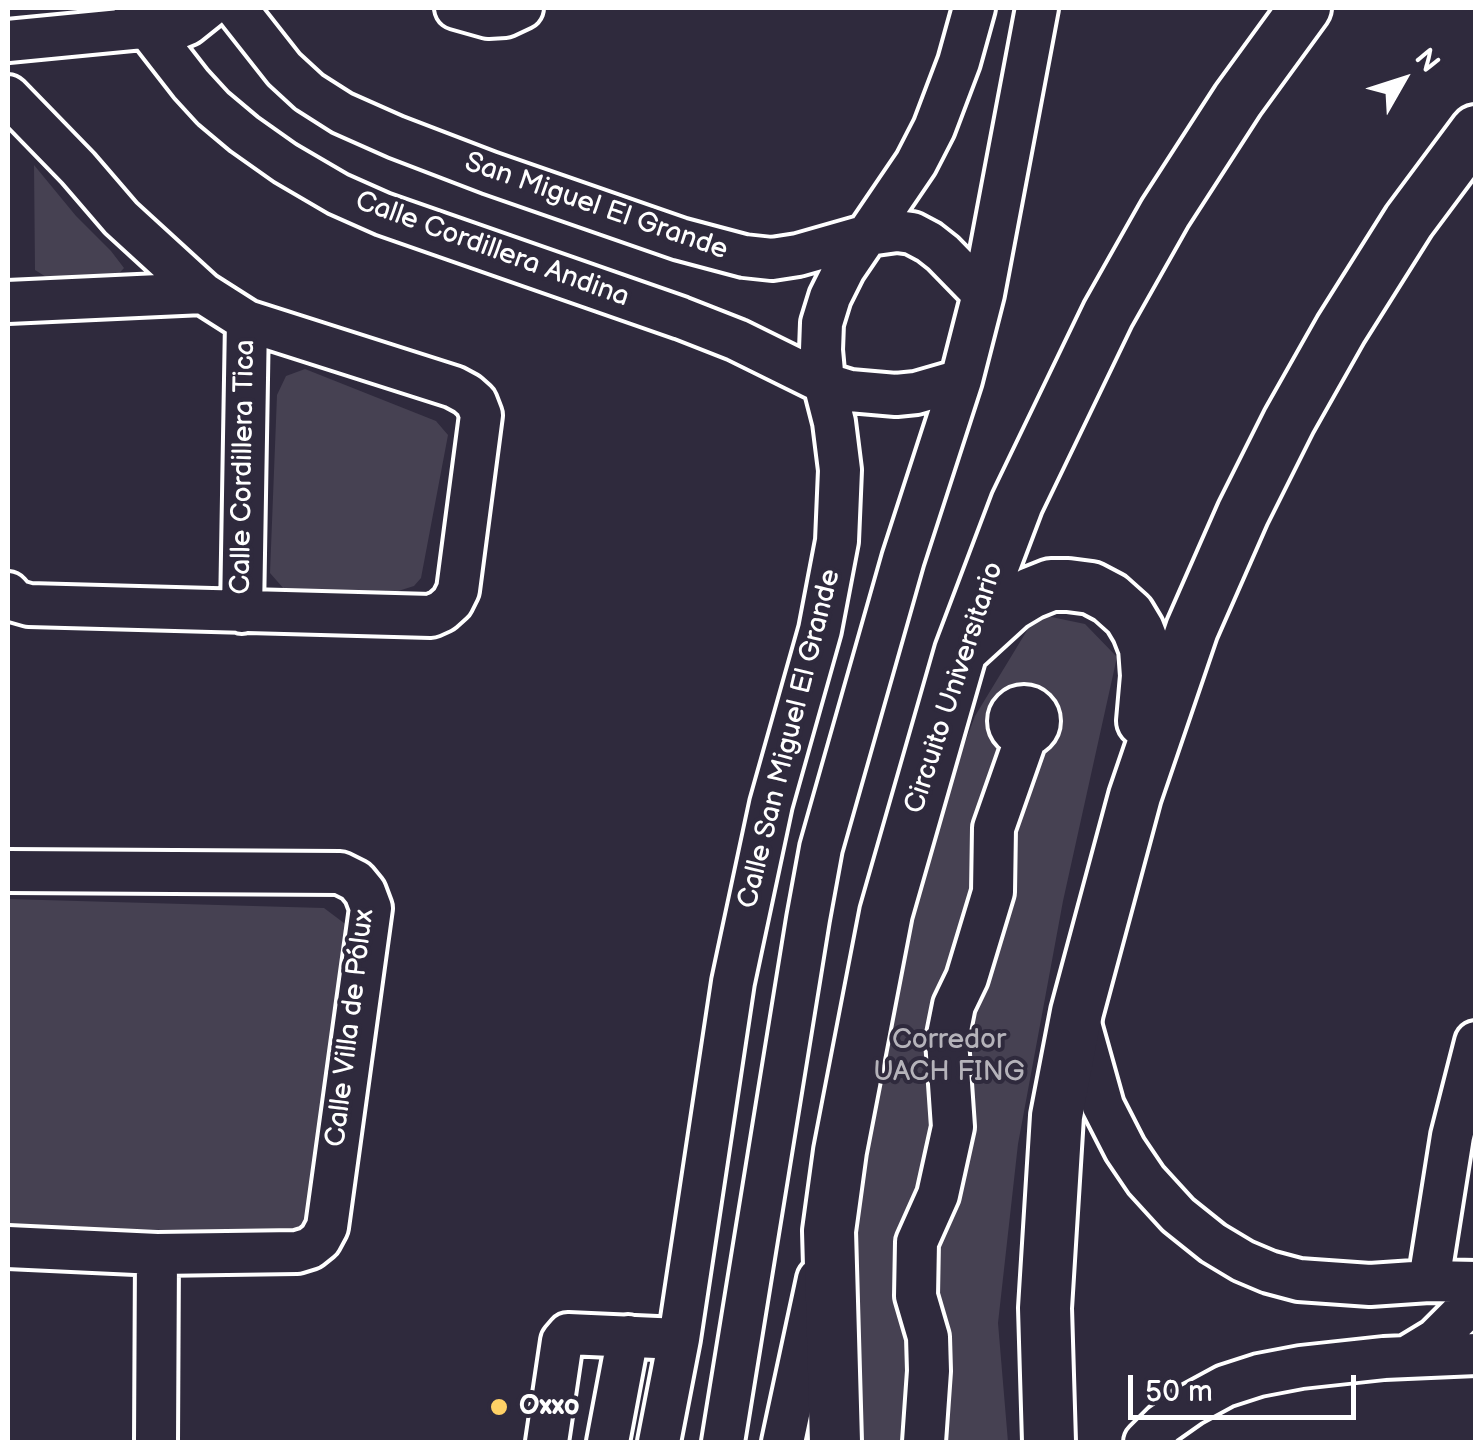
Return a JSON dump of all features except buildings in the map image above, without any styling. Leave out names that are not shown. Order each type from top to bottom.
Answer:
[{"type":"main road","name":"Circuito Universitario","points":[[835,1442],[829,1232],[844,1133],[886,913],[961,651],[1017,504],[1108,314],[1238,100],[1305,8]]},
{"type":"main road","points":[[1049,1442],[1045,1308],[1057,1116],[1077,1012],[1135,796],[1192,629],[1289,421],[1341,328],[1409,221],[1476,130]]},
{"type":"main road","points":[[961,651],[1031,592],[1051,585],[1068,585],[1091,588],[1110,598],[1129,615],[1145,648],[1148,676],[1135,796]]},
{"type":"street","points":[[8,40],[46,8]]},
{"type":"street","points":[[8,40],[135,22],[176,29],[208,8]]},
{"type":"street","name":"San Miguel El Grande","points":[[236,8],[284,69],[309,92],[342,113],[396,138],[680,239],[744,256],[772,258],[868,236],[897,231],[912,233],[943,253],[984,294]]},
{"type":"street","points":[[456,8],[488,16],[505,16],[522,8]]},
{"type":"street","name":"Calle San Miguel El Grande","points":[[659,1442],[734,982],[771,804],[820,630],[838,541],[840,470],[824,383],[822,323],[844,269],[916,162],[934,128],[974,8]]},
{"type":"street","name":"Calle San Miguel El Grande","points":[[723,1442],[822,848],[902,559],[961,380],[984,294],[1037,8]]},
{"type":"street","name":"Calle Cordillera Andina","points":[[135,22],[213,108],[285,163],[338,194],[384,214],[681,318],[737,340],[824,383]]},
{"type":"street","name":"Calle Cordillera Tica","points":[[8,96],[121,218],[203,293],[247,321],[454,387],[476,402],[481,414],[458,590],[452,602],[430,616],[29,604],[15,601],[8,593]]},
{"type":"street","points":[[8,302],[203,293]]},
{"type":"street","name":"Calle Cordillera Tica","points":[[242,612],[247,321]]},
{"type":"street","points":[[824,383],[850,391],[896,396],[961,380]]},
{"type":"street","points":[[924,1442],[928,1336],[916,1296],[916,1242],[938,1196],[953,1127],[947,1040],[993,892],[994,828],[1026,737]]},
{"type":"street","name":"Calle Villa de Pólux","points":[[8,870],[340,873],[356,881],[371,908],[326,1228],[320,1240],[297,1252],[157,1254],[8,1247]]},
{"type":"street","points":[[1077,1012],[1103,1106],[1125,1149],[1146,1180],[1178,1214],[1213,1242],[1242,1261],[1299,1280],[1370,1285],[1476,1282]]},
{"type":"street","points":[[1429,1281],[1464,1136],[1476,1042]]},
{"type":"street","points":[[782,1442],[829,1232]]},
{"type":"street","points":[[156,1442],[157,1254]]},
{"type":"street","points":[[1408,1356],[1436,1339],[1476,1291]]},
{"type":"street","points":[[547,1442],[564,1337],[573,1332],[678,1340]]},
{"type":"street","points":[[608,1442],[628,1336]]},
{"type":"street","points":[[1145,1442],[1190,1406],[1226,1386],[1258,1375],[1408,1356],[1476,1354]]},
{"type":"green space","points":[[34,165],[124,268],[115,278],[51,280],[35,270]]},
{"type":"green space","points":[[305,369],[436,421],[448,435],[421,578],[414,586],[392,593],[284,589],[270,573],[277,395],[286,376]]},
{"type":"green space","name":"Corredor UACH FING","points":[[1037,614],[1085,624],[1117,657],[1063,901],[1018,1144],[998,1323],[1008,1442],[841,1442],[866,1048],[928,840],[975,716]]},
{"type":"green space","points":[[8,899],[324,908],[348,926],[305,1221],[291,1232],[8,1227]]},
{"type":"place","name":"Oxxo","points":[[499,1407]]}]
